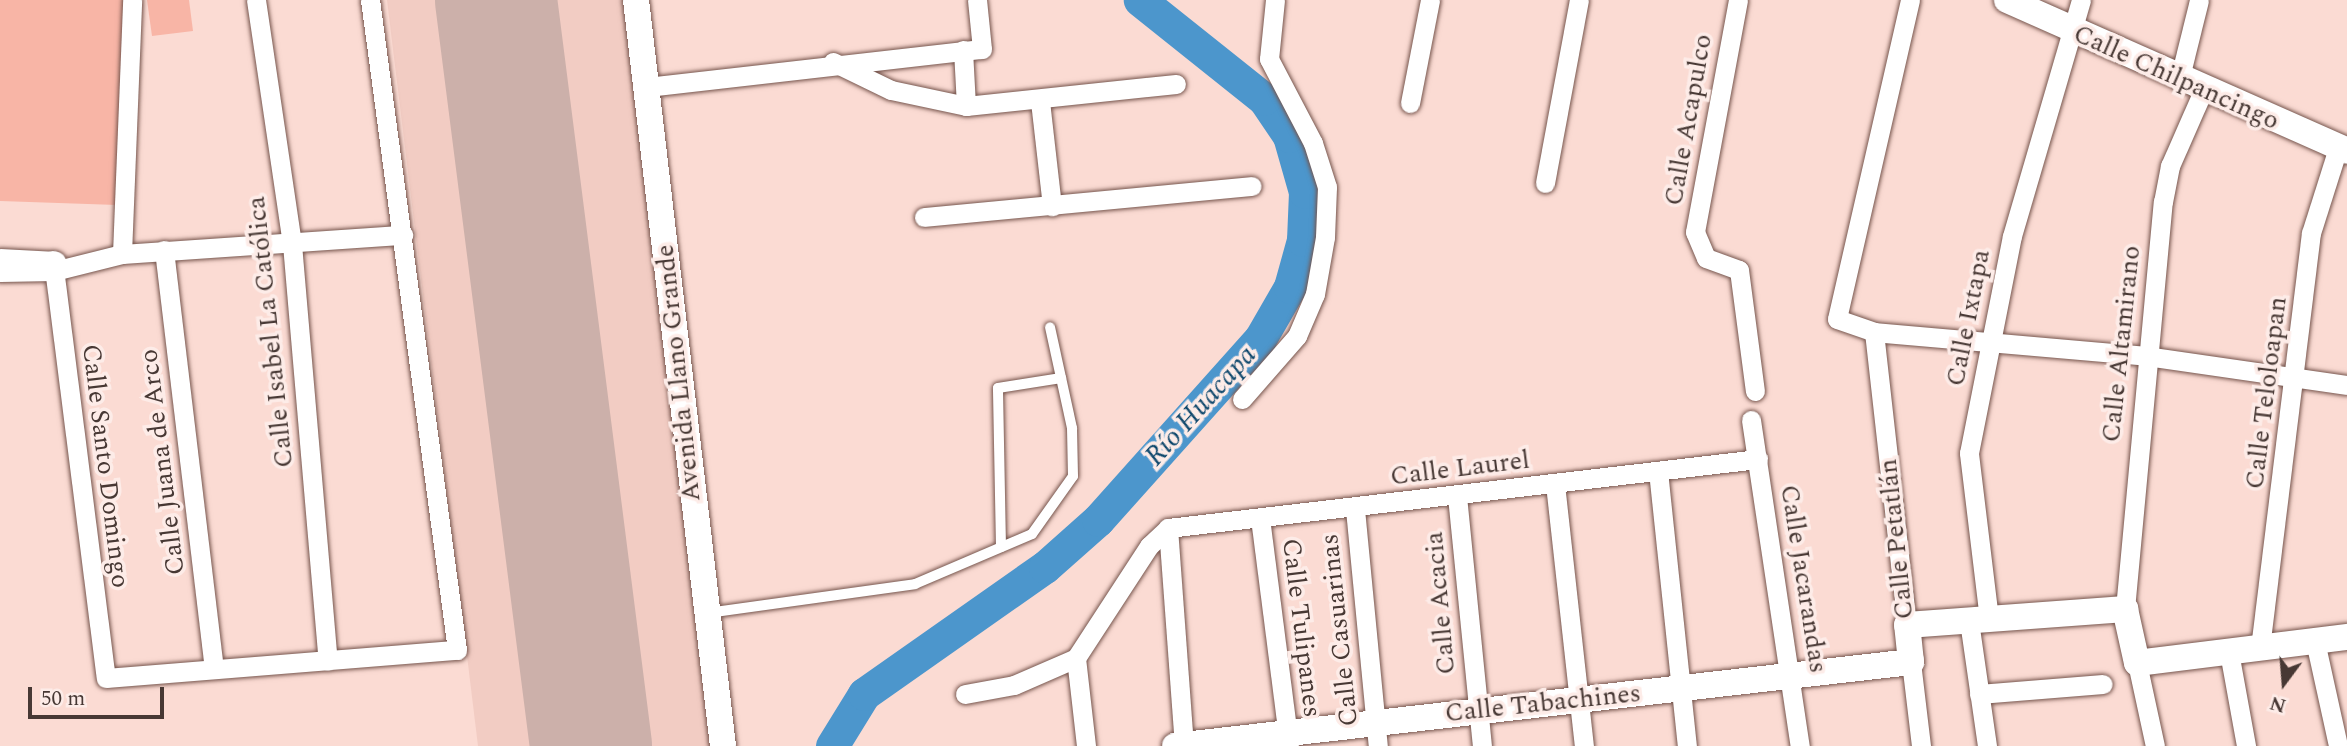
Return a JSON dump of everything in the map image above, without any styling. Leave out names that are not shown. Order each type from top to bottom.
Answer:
[{"type":"street","points":[[122,254],[132,0]]},
{"type":"street","name":"Calle Isabel La Católica","points":[[256,0],[292,244],[328,660]]},
{"type":"street","points":[[214,668],[457,650],[370,0]]},
{"type":"street","name":"Avenida Llano Grande","points":[[636,0],[723,746]]},
{"type":"street","points":[[647,87],[832,61],[982,49],[978,0]]},
{"type":"street","points":[[1242,398],[1297,336],[1315,294],[1325,237],[1326,187],[1313,143],[1269,59],[1275,0]]},
{"type":"street","points":[[1410,103],[1430,0]]},
{"type":"street","points":[[1545,183],[1579,0]]},
{"type":"street","name":"Calle Acapulco","points":[[1738,0],[1695,232],[1706,258],[1739,270],[1755,391]]},
{"type":"street","points":[[1910,0],[1837,319],[1874,332],[1990,339],[2146,356],[2347,385]]},
{"type":"street","name":"Calle Chilpancingo","points":[[2007,0],[2072,33],[2191,86],[2343,149]]},
{"type":"street","name":"Calle Ixtapa","points":[[1987,746],[1979,694],[1979,620],[1968,478],[1990,339],[2034,152],[2081,0]]},
{"type":"street","name":"Calle Altamirano","points":[[2125,609],[2146,356],[2170,166],[2191,86],[2199,0]]},
{"type":"street","points":[[963,50],[966,106]]},
{"type":"street","points":[[832,61],[891,90],[966,106],[1040,101],[1177,84]]},
{"type":"street","points":[[1040,101],[1052,206]]},
{"type":"street","name":"Calle Teloloapan","points":[[2260,648],[2298,377],[2318,197],[2343,149]]},
{"type":"street","points":[[924,217],[1252,186]]},
{"type":"street","points":[[0,272],[78,264],[122,254],[164,250],[403,235]]},
{"type":"street","name":"Calle Juana de Arco","points":[[164,250],[214,668]]},
{"type":"street","points":[[0,258],[53,265]]},
{"type":"street","name":"Calle Santo Domingo","points":[[53,265],[106,678],[214,668]]},
{"type":"street","name":"Calle Petatlán","points":[[1874,332],[1921,746]]},
{"type":"street","name":"Calle Jacarandas","points":[[1751,420],[1793,675],[1800,746]]},
{"type":"street","name":"Calle Laurel","points":[[1168,528],[1355,509],[1758,459]]},
{"type":"street","points":[[1658,471],[1688,746]]},
{"type":"street","points":[[1555,484],[1584,746]]},
{"type":"street","name":"Calle Acacia","points":[[1457,496],[1482,746]]},
{"type":"street","name":"Calle Casuarinas","points":[[1355,509],[1377,734]]},
{"type":"street","name":"Calle Tulipanes","points":[[1260,517],[1288,740]]},
{"type":"street","points":[[965,694],[1014,685],[1076,658],[1149,546],[1168,528]]},
{"type":"street","points":[[1168,528],[1180,745]]},
{"type":"street","points":[[1907,625],[2125,609],[2155,746]]},
{"type":"street","points":[[2137,663],[2347,638]]},
{"type":"street","points":[[2315,641],[2338,746]]},
{"type":"street","points":[[2229,652],[2246,746]]},
{"type":"street","points":[[1076,658],[1086,746]]},
{"type":"street","name":"Calle Tabachines","points":[[1180,745],[1377,734],[1478,711],[1911,662]]},
{"type":"street","points":[[1979,694],[2104,684]]},
{"type":"lane","points":[[707,613],[915,584],[1032,534],[1073,476],[1061,378],[1050,327]]},
{"type":"lane","points":[[1001,547],[998,388],[1061,378]]},
{"type":"shaded area","points":[[0,0],[123,0],[117,205],[0,201]]},
{"type":"shaded area","points":[[147,0],[189,0],[193,31],[152,36]]},
{"type":"shaded area","points":[[387,0],[623,0],[716,746],[478,746]]},
{"type":"waterway","name":"Río Huacapa","points":[[832,746],[864,694],[1045,567],[1098,520],[1260,339],[1290,287],[1303,240],[1305,192],[1289,136],[1264,99],[1140,0]]},
{"type":"runway","points":[[496,0],[591,746]]}]
